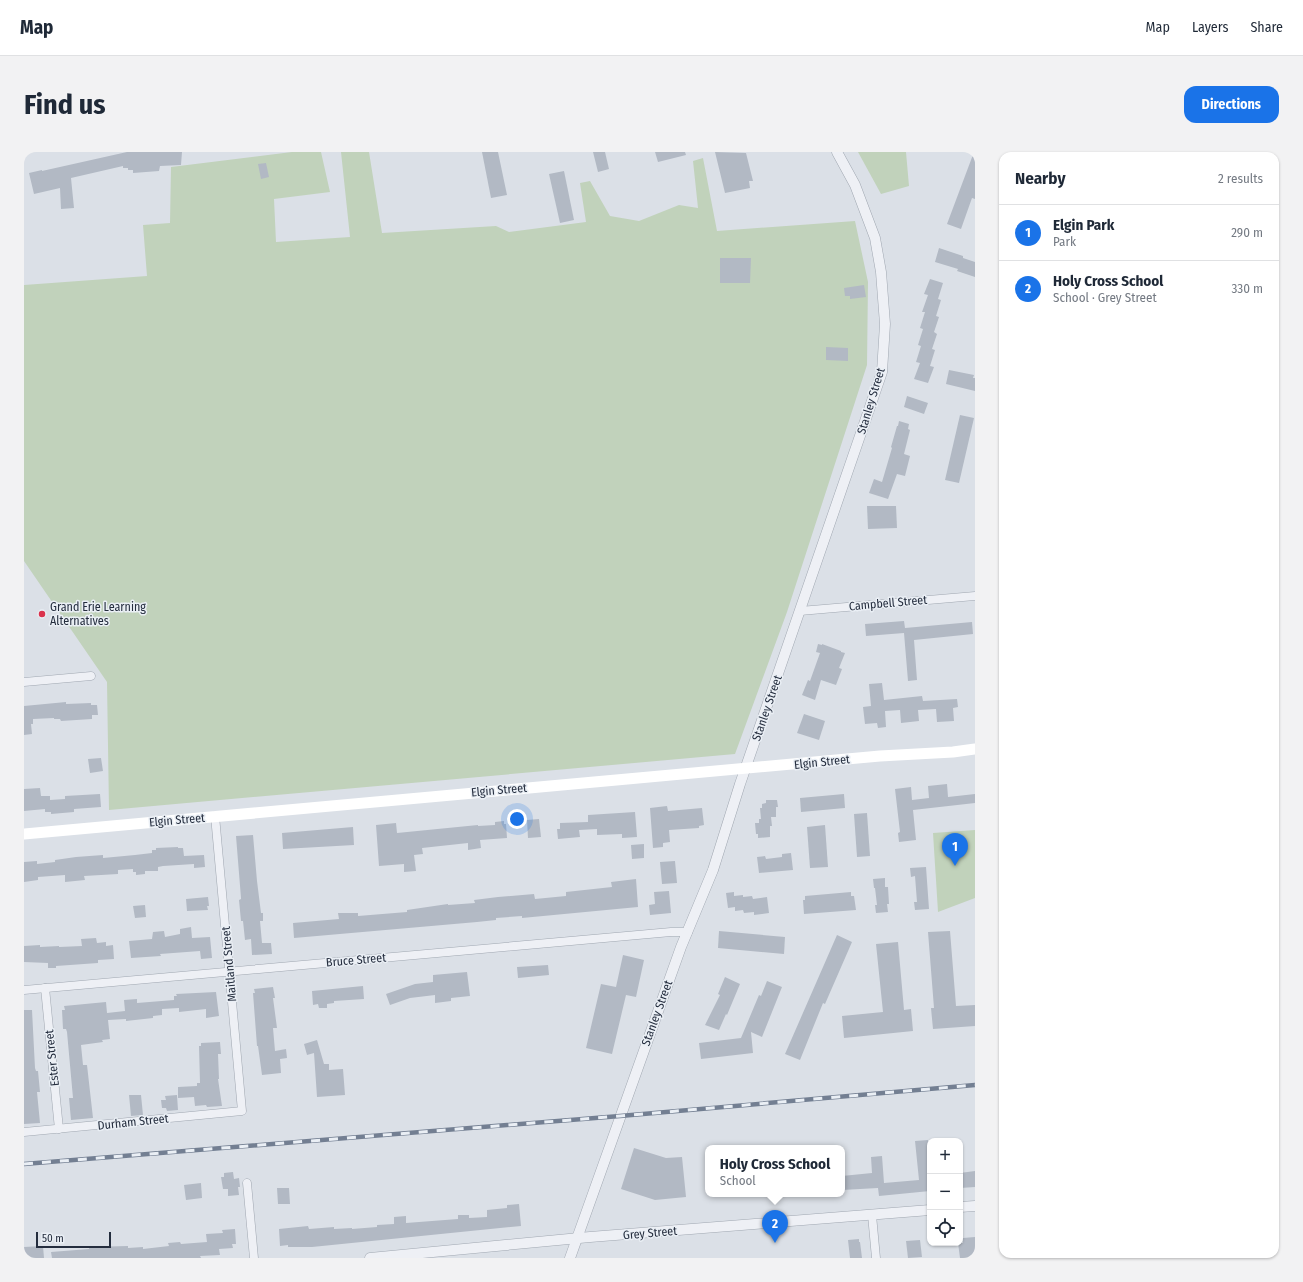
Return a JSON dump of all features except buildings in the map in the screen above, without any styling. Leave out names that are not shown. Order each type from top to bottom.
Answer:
[{"type":"main road","name":"Elgin Street","points":[[24,834],[880,756],[953,752],[975,749]]},
{"type":"street","name":"Stanley Street","points":[[570,1258],[681,947],[713,870],[882,372],[885,324],[881,272],[875,238],[855,185],[837,152]]},
{"type":"street","name":"Campbell Street","points":[[800,611],[975,596]]},
{"type":"street","points":[[24,682],[91,676]]},
{"type":"street","name":"Maitland Street","points":[[216,816],[242,1111]]},
{"type":"street","name":"Bruce Street","points":[[24,990],[671,932],[688,932]]},
{"type":"street","name":"Ester Street","points":[[45,988],[59,1129]]},
{"type":"street","name":"Durham Street","points":[[24,1132],[242,1111]]},
{"type":"street","points":[[247,1183],[254,1258]]},
{"type":"street","points":[[963,1207],[975,1206]]},
{"type":"street","name":"Grey Street","points":[[370,1258],[577,1239],[927,1210]]},
{"type":"street","points":[[872,1215],[876,1258]]},
{"type":"green space","points":[[292,152],[321,152],[330,192],[274,199],[276,242],[350,237],[341,152],[369,152],[382,233],[496,226],[509,232],[586,222],[580,183],[590,181],[610,216],[639,221],[679,205],[698,208],[693,161],[703,158],[717,231],[855,221],[868,282],[867,365],[787,612],[735,754],[109,810],[107,682],[24,561],[24,285],[147,276],[143,225],[170,223],[171,167]]},
{"type":"green space","points":[[858,152],[906,152],[909,186],[881,194]]},
{"type":"green space","points":[[975,830],[975,898],[938,912],[933,833]]},
{"type":"railway","points":[[24,1164],[620,1116],[975,1085]]},
{"type":"place","name":"Grand Erie Learning Alternatives","points":[[42,614]]},
{"type":"place","name":"Elgin Park","points":[[955,866]]},
{"type":"place","name":"Holy Cross School","points":[[775,1243]]}]
